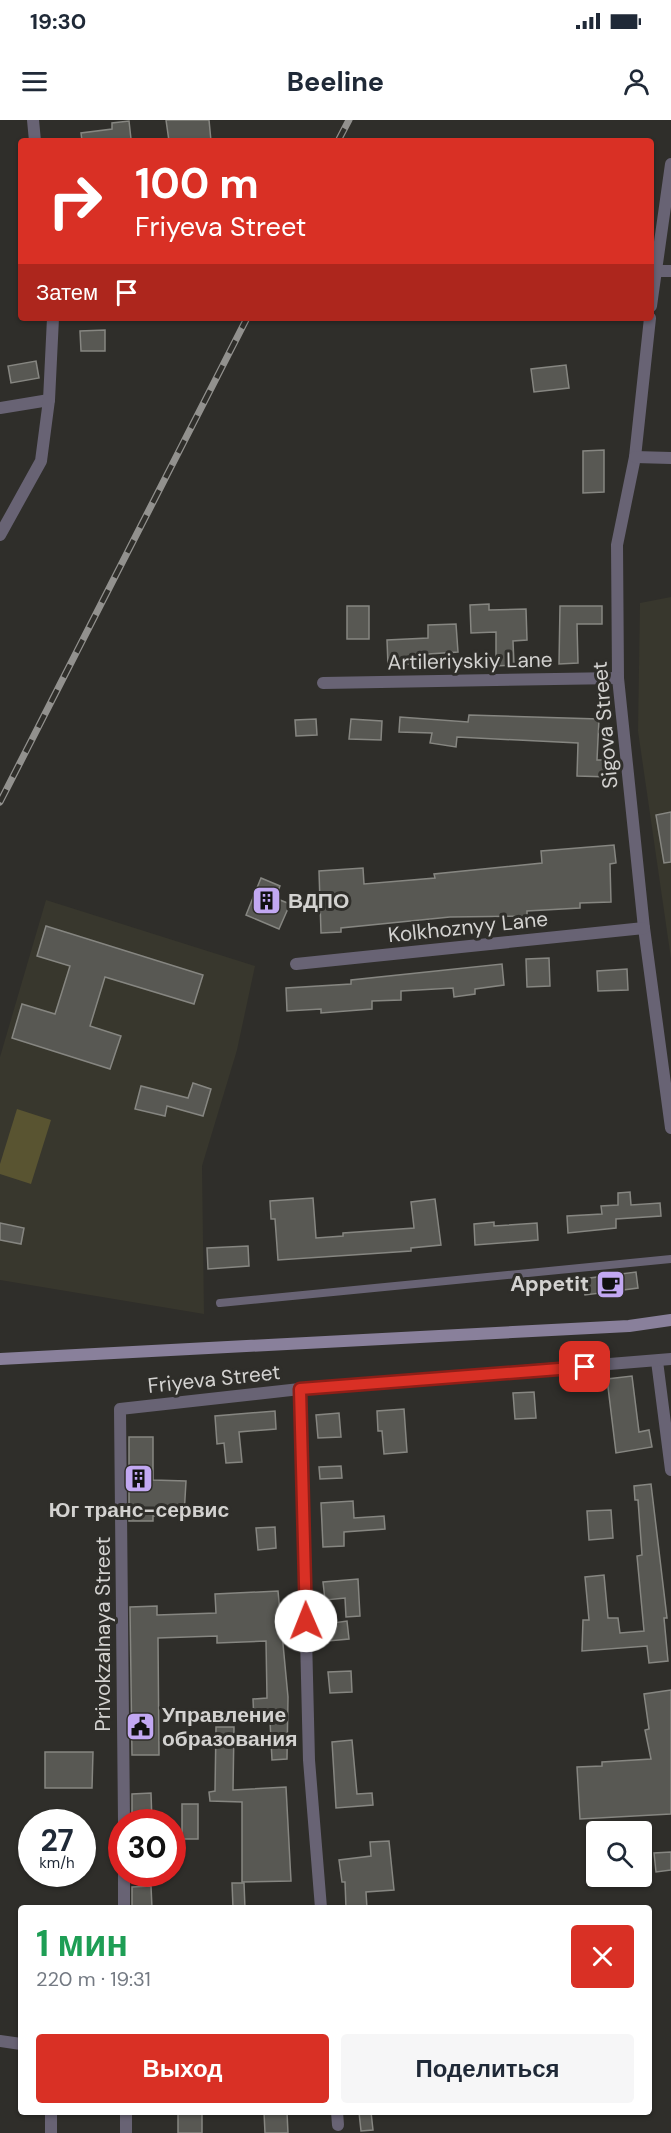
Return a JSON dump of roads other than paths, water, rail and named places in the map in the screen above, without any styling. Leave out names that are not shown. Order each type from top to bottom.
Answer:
[{"type":"main road","points":[[0,1359],[629,1326],[671,1320]]},
{"type":"street","points":[[33,120],[35,138]]},
{"type":"street","points":[[654,277],[671,164]]},
{"type":"street","points":[[655,270],[671,271]]},
{"type":"street","points":[[0,535],[41,461],[49,400],[53,321]]},
{"type":"street","name":"Sigova Street","points":[[650,321],[635,457],[617,545],[618,678],[644,928],[671,1128]]},
{"type":"street","points":[[0,408],[49,400]]},
{"type":"street","points":[[635,457],[671,458]]},
{"type":"street","name":"Artileriyskiy Lane","points":[[323,683],[618,678]]},
{"type":"street","name":"Kolkhoznyy Lane","points":[[296,964],[644,928]]},
{"type":"street","name":"Friyeva Street","points":[[120,1409],[300,1389],[671,1359]]},
{"type":"street","points":[[657,1361],[671,1470]]},
{"type":"street","points":[[300,1389],[309,1760],[321,1905]]},
{"type":"street","name":"Privokzalnaya Street","points":[[120,1409],[124,1809]]},
{"type":"street","points":[[124,1887],[124,1905]]},
{"type":"street","points":[[0,2042],[18,2044]]},
{"type":"street","points":[[51,2115],[51,2133]]},
{"type":"street","points":[[126,2115],[126,2133]]},
{"type":"street","points":[[337,2115],[338,2125]]},
{"type":"lane","points":[[220,1303],[671,1259]]},
{"type":"railway","points":[[340,138],[349,120]]},
{"type":"railway","points":[[0,802],[245,321]]},
{"type":"place","name":"ВДПО","points":[[267,901]]},
{"type":"place","name":"Appetit","points":[[610,1284]]},
{"type":"place","name":"Юг транс-сервис","points":[[139,1479]]},
{"type":"place","name":"Управление образования","points":[[141,1727]]}]
